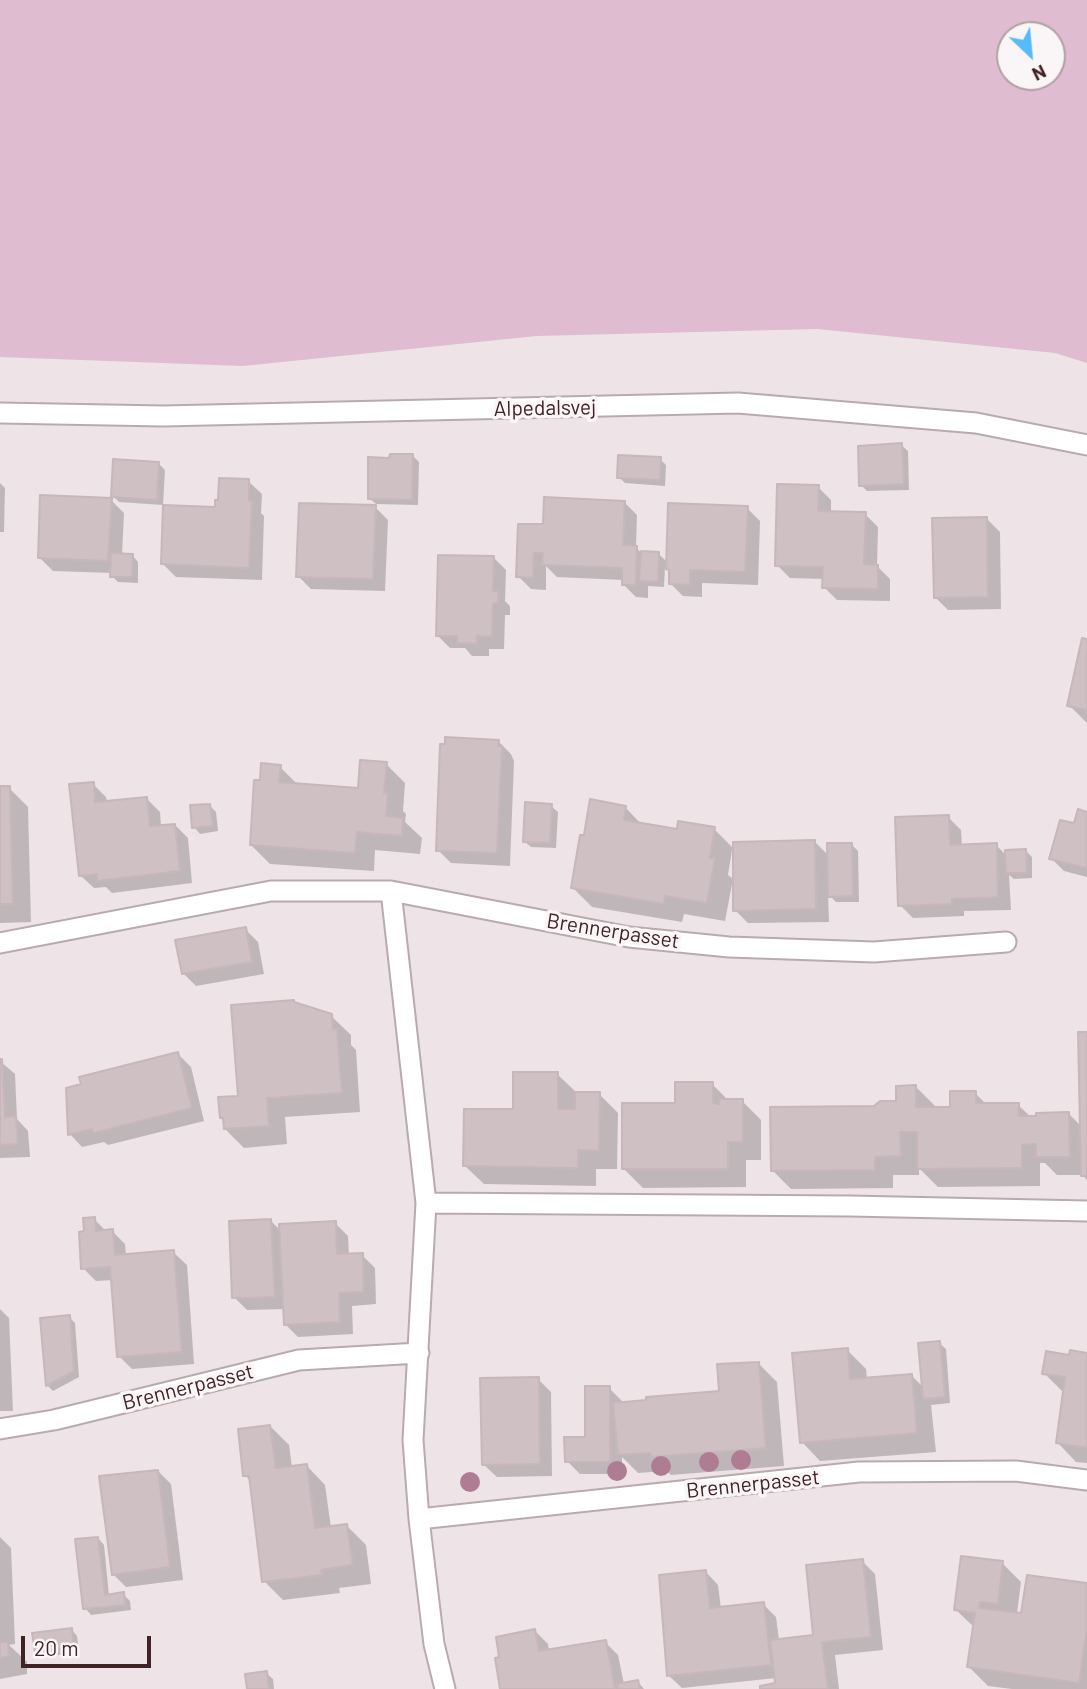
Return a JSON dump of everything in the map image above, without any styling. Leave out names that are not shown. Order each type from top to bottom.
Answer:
[{"type":"street","name":"Alpedalsvej","points":[[0,413],[176,416],[738,403],[976,423],[1087,445]]},
{"type":"street","name":"Brennerpasset","points":[[0,943],[271,891],[391,891],[629,937],[729,947],[874,952],[1006,942]]},
{"type":"street","points":[[391,891],[426,1203],[413,1440],[419,1519],[434,1643],[445,1689]]},
{"type":"street","points":[[426,1203],[836,1205],[1087,1211]]},
{"type":"street","name":"Brennerpasset","points":[[0,1429],[54,1420],[299,1360],[419,1353]]},
{"type":"street","name":"Brennerpasset","points":[[419,1519],[859,1472],[1016,1471],[1087,1480]]},
{"type":"shaded area","points":[[0,0],[1087,0],[1087,363],[1055,353],[817,329],[537,336],[243,366],[0,357]]},
{"type":"building","points":[[902,443],[904,484],[859,486],[858,446]]},
{"type":"building","points":[[390,454],[413,454],[412,500],[368,499],[368,457],[389,458]]},
{"type":"building","points":[[618,455],[661,457],[660,480],[617,478]]},
{"type":"building","points":[[113,459],[159,462],[157,500],[111,497]]},
{"type":"building","points":[[219,478],[249,479],[249,501],[252,501],[249,568],[161,564],[163,505],[215,507]]},
{"type":"building","points":[[777,484],[819,485],[818,511],[866,512],[864,564],[878,565],[878,589],[822,588],[823,567],[775,566]]},
{"type":"building","points":[[40,495],[112,498],[108,561],[38,558]]},
{"type":"building","points":[[544,497],[625,501],[623,545],[637,546],[636,585],[622,585],[622,568],[542,565],[543,553],[534,553],[533,578],[516,577],[518,524],[543,524]]},
{"type":"building","points":[[299,503],[376,505],[373,579],[296,577]]},
{"type":"building","points":[[668,503],[748,506],[745,572],[690,570],[690,585],[669,584],[669,570],[666,569]]},
{"type":"building","points":[[987,517],[988,597],[934,598],[932,518]]},
{"type":"building","points":[[641,551],[659,552],[658,582],[639,581]]},
{"type":"building","points":[[111,553],[133,554],[132,577],[110,577]]},
{"type":"building","points":[[438,555],[494,556],[493,591],[498,591],[498,603],[493,603],[492,637],[477,636],[477,644],[457,643],[457,636],[436,636]]},
{"type":"building","points":[[1082,638],[1087,639],[1087,710],[1067,706]]},
{"type":"building","points":[[445,737],[499,740],[498,746],[502,746],[497,853],[436,851],[440,744],[445,744]]},
{"type":"building","points":[[360,760],[387,762],[384,793],[388,793],[386,816],[403,818],[402,836],[357,832],[355,853],[250,845],[254,780],[260,780],[261,763],[281,765],[279,782],[358,788]]},
{"type":"building","points":[[94,782],[95,802],[147,797],[150,826],[175,824],[180,871],[97,881],[97,874],[79,876],[69,784]]},
{"type":"building","points":[[0,786],[10,786],[13,904],[0,904]]},
{"type":"building","points":[[590,799],[626,806],[624,820],[677,829],[678,821],[715,827],[710,858],[715,858],[707,903],[665,896],[664,904],[571,888],[580,835],[584,835]]},
{"type":"building","points":[[525,802],[552,804],[550,843],[523,842]]},
{"type":"building","points":[[210,804],[213,826],[192,828],[190,805]]},
{"type":"building","points":[[1078,809],[1087,812],[1087,868],[1049,859],[1060,820],[1074,823]]},
{"type":"building","points":[[949,815],[950,845],[997,843],[998,897],[952,899],[952,904],[898,906],[895,817]]},
{"type":"building","points":[[815,840],[816,909],[733,911],[733,842]]},
{"type":"building","points":[[827,843],[852,843],[853,896],[828,897]]},
{"type":"building","points":[[1026,849],[1027,873],[1006,873],[1005,850]]},
{"type":"building","points":[[246,927],[252,962],[182,974],[175,940]]},
{"type":"building","points":[[294,1000],[332,1014],[333,1029],[337,1029],[342,1093],[267,1098],[269,1126],[224,1129],[218,1097],[238,1096],[231,1005]]},
{"type":"building","points":[[1078,1032],[1087,1032],[1087,1176],[1081,1176]]},
{"type":"building","points":[[178,1052],[192,1108],[93,1133],[92,1129],[68,1135],[66,1088],[81,1084],[79,1077]]},
{"type":"building","points":[[0,1059],[5,1117],[16,1116],[18,1144],[0,1145]]},
{"type":"building","points":[[513,1072],[558,1072],[558,1109],[575,1109],[575,1092],[600,1092],[599,1151],[578,1150],[578,1168],[463,1166],[464,1109],[513,1109]]},
{"type":"building","points":[[675,1082],[713,1082],[713,1103],[719,1104],[719,1099],[743,1099],[743,1142],[728,1142],[728,1169],[622,1169],[622,1103],[675,1103]]},
{"type":"building","points":[[916,1085],[916,1107],[950,1107],[950,1091],[976,1091],[976,1103],[1019,1103],[1019,1116],[1069,1112],[1070,1157],[1036,1157],[1036,1144],[1022,1145],[1022,1168],[917,1169],[917,1132],[900,1132],[901,1156],[875,1157],[875,1170],[771,1171],[770,1107],[874,1106],[880,1101],[896,1101],[896,1086]]},
{"type":"building","points":[[95,1217],[96,1231],[113,1229],[115,1255],[174,1250],[182,1352],[117,1357],[110,1267],[81,1269],[79,1232],[84,1231],[83,1218]]},
{"type":"building","points":[[271,1219],[275,1297],[232,1298],[229,1221]]},
{"type":"building","points":[[336,1221],[337,1254],[363,1253],[364,1292],[339,1293],[340,1322],[284,1325],[279,1224]]},
{"type":"building","points":[[70,1315],[74,1371],[46,1386],[40,1318]]},
{"type":"building","points":[[940,1341],[945,1397],[923,1399],[918,1343]]},
{"type":"building","points":[[848,1348],[850,1379],[912,1374],[917,1433],[800,1443],[792,1353]]},
{"type":"building","points":[[1070,1350],[1087,1353],[1087,1448],[1056,1443],[1065,1377],[1042,1374],[1046,1351],[1069,1355]]},
{"type":"building","points":[[759,1362],[766,1448],[651,1457],[650,1453],[618,1455],[613,1403],[646,1400],[646,1397],[719,1391],[717,1364]]},
{"type":"building","points":[[539,1377],[540,1464],[482,1465],[480,1378]]},
{"type":"building","points":[[585,1386],[610,1386],[610,1462],[565,1462],[564,1437],[585,1437]]},
{"type":"building","points":[[270,1425],[276,1468],[307,1464],[315,1528],[347,1524],[353,1565],[321,1570],[322,1575],[262,1582],[249,1476],[243,1476],[238,1429]]},
{"type":"building","points":[[158,1470],[170,1567],[112,1575],[99,1476]]},
{"type":"building","points":[[98,1537],[105,1595],[124,1592],[125,1605],[83,1609],[75,1539]]},
{"type":"building","points":[[961,1556],[1003,1561],[998,1604],[980,1602],[979,1608],[1021,1613],[1027,1575],[1087,1583],[1087,1628],[1079,1683],[967,1667],[975,1613],[954,1610]]},
{"type":"building","points":[[863,1559],[871,1637],[822,1642],[828,1689],[760,1689],[760,1686],[775,1683],[770,1640],[813,1635],[806,1565]]},
{"type":"building","points":[[706,1570],[710,1608],[764,1602],[771,1665],[667,1676],[659,1575]]},
{"type":"building","points":[[72,1628],[74,1647],[35,1652],[32,1633]]},
{"type":"building","points":[[535,1629],[539,1651],[606,1640],[615,1689],[500,1689],[495,1658],[499,1657],[496,1637]]},
{"type":"building","points":[[0,1642],[8,1642],[9,1656],[0,1658]]},
{"type":"building","points":[[267,1671],[269,1689],[247,1689],[245,1674]]},
{"type":"building","points":[[638,1680],[640,1689],[618,1689],[617,1684]]}]
